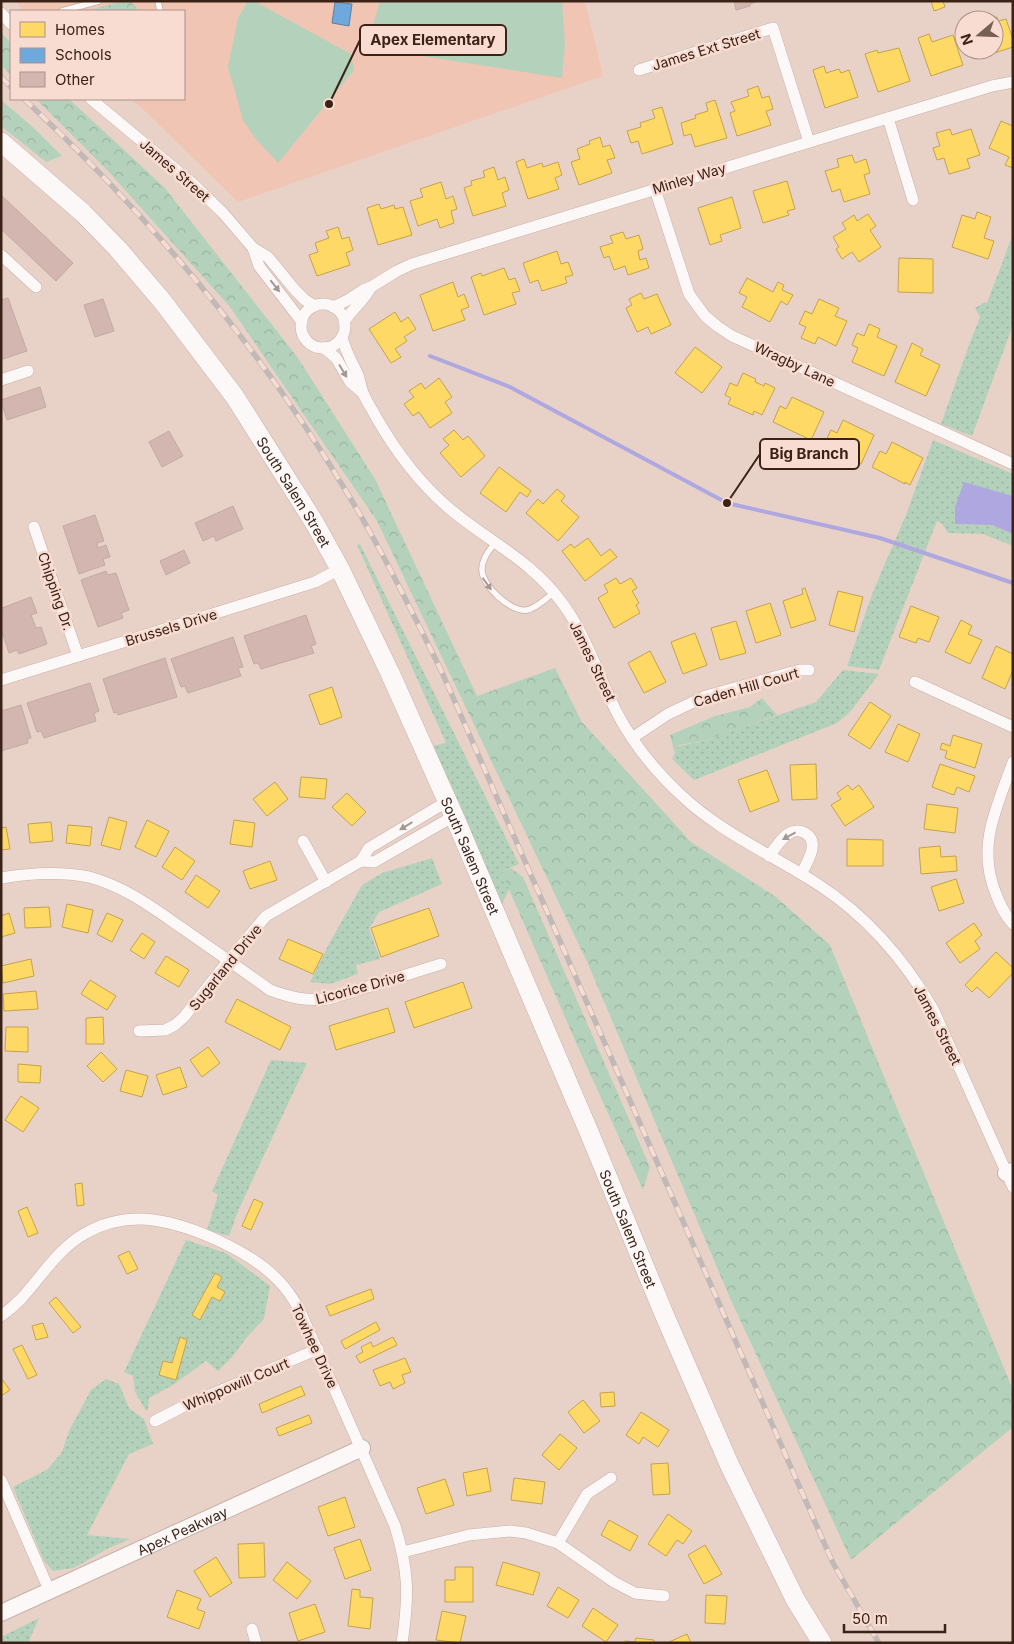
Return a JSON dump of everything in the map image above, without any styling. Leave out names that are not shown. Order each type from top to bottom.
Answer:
[{"type":"main road","name":"South Salem Street","points":[[1,142],[83,213],[118,249],[163,302],[235,397],[314,522],[340,569],[390,673],[451,808],[730,1466],[795,1599],[822,1643]]},
{"type":"main road","name":"Apex Peakway","points":[[1,1613],[362,1448]]},
{"type":"street","points":[[1,13],[10,23]]},
{"type":"street","name":"James Ext Street","points":[[639,70],[773,28],[809,142]]},
{"type":"street","name":"Minley Way","points":[[333,307],[412,264],[992,86],[1013,82]]},
{"type":"street","name":"James Street","points":[[92,100],[192,183],[223,213],[253,248],[268,257],[295,290],[305,300],[315,306]]},
{"type":"street","points":[[888,118],[913,200]]},
{"type":"street","name":"Wragby Lane","points":[[655,189],[686,286],[698,308],[717,326],[732,336],[1013,464]]},
{"type":"street","name":"James Street","points":[[253,248],[259,266],[302,322]]},
{"type":"street","points":[[1,255],[36,287]]},
{"type":"street","name":"Minley Way","points":[[344,322],[353,308],[366,296],[371,287]]},
{"type":"street","points":[[320,304],[333,307],[340,313],[344,322],[342,338],[334,345],[324,348],[312,345],[303,335],[302,322],[304,315],[320,304]]},
{"type":"street","name":"James Street","points":[[342,338],[347,354],[359,377],[363,393],[384,430],[410,468],[451,510],[496,541],[530,568],[554,592],[584,638],[616,711],[632,738],[662,776],[687,801],[722,827],[836,897],[894,950],[919,986],[944,1030],[1011,1177]]},
{"type":"street","name":"James Street","points":[[324,348],[336,358],[350,382],[363,393]]},
{"type":"street","points":[[1,380],[28,371]]},
{"type":"street","name":"Chipping Dr.","points":[[34,527],[78,656]]},
{"type":"street","name":"Brussels Drive","points":[[1,680],[315,582],[340,569]]},
{"type":"street","name":"Caden Hill Court","points":[[632,738],[668,714],[706,696],[794,671],[809,670]]},
{"type":"street","points":[[915,682],[1013,727]]},
{"type":"street","points":[[1013,762],[990,825],[987,857],[988,872],[992,884],[1004,913],[1013,924]]},
{"type":"street","name":"Sugarland Drive","points":[[139,1031],[165,1030],[184,1017],[228,960],[266,916],[361,861],[374,862],[451,808]]},
{"type":"street","points":[[769,856],[788,834],[800,831],[806,833],[813,846],[811,855],[801,874]]},
{"type":"street","points":[[303,841],[326,882]]},
{"type":"street","name":"Licorice Drive","points":[[1,878],[45,872],[77,875],[112,885],[139,898],[270,990],[291,998],[310,1001],[329,999],[441,964]]},
{"type":"street","name":"Towhee Drive","points":[[1,1316],[20,1300],[66,1246],[94,1228],[109,1223],[129,1220],[152,1220],[168,1223],[209,1237],[242,1253],[260,1265],[278,1280],[300,1311],[395,1526],[403,1552],[406,1571],[407,1593],[402,1643]]},
{"type":"street","name":"Whippowill Court","points":[[155,1421],[184,1406],[318,1349]]},
{"type":"street","points":[[558,1543],[587,1494],[611,1478]]},
{"type":"street","points":[[1,1480],[50,1592]]},
{"type":"street","points":[[403,1552],[469,1535],[510,1530],[558,1543],[614,1582],[635,1593],[664,1596]]},
{"type":"street","points":[[252,1629],[256,1643]]},
{"type":"lane","points":[[66,10],[99,1]]},
{"type":"lane","points":[[496,541],[482,564],[483,580],[488,587],[511,607],[519,610],[533,608],[554,592]]},
{"type":"shaded area","points":[[15,1],[585,1],[603,76],[238,202],[144,110],[131,100],[185,100],[185,10],[22,10]]},
{"type":"shaded area","points":[[964,482],[1013,496],[1013,534],[992,525],[955,524],[955,507]]},
{"type":"green space","points":[[123,1],[130,1],[138,10],[90,10]]},
{"type":"green space","points":[[248,1],[254,1],[351,54],[354,70],[278,163],[255,138],[243,120],[228,67],[238,18]]},
{"type":"green space","points":[[380,1],[562,1],[565,44],[562,78],[377,49],[370,36]]},
{"type":"green space","points":[[1,32],[10,42],[10,74],[1,65]]},
{"type":"green space","points":[[1,100],[34,128],[62,156],[46,162],[1,126]]},
{"type":"green space","points":[[37,100],[70,100],[164,187],[298,358],[375,479],[477,696],[555,668],[582,722],[691,842],[776,897],[830,945],[1013,1390],[1013,1427],[851,1560],[730,1298],[588,964],[377,521],[230,307],[108,171]]},
{"type":"green space","points":[[1013,234],[1013,325],[972,436],[941,424],[980,317],[975,308],[985,302],[987,303]]},
{"type":"green space","points":[[933,440],[1013,474],[1013,496],[964,483],[955,524],[992,525],[1013,534],[1013,546],[983,534],[948,533],[942,524],[937,521],[879,670],[847,666],[874,589],[906,515]]},
{"type":"green space","points":[[360,544],[519,864],[502,871],[509,889],[501,906],[432,746],[446,743],[357,545]]},
{"type":"green space","points":[[843,670],[879,674],[851,711],[837,723],[694,780],[672,759],[679,746],[709,740],[723,733],[816,702]]},
{"type":"green space","points":[[762,698],[777,715],[723,733],[709,740],[679,745],[675,754],[670,735],[715,716],[750,707]]},
{"type":"green space","points":[[432,858],[442,884],[379,912],[369,929],[380,959],[356,965],[358,974],[330,984],[310,982],[362,885],[382,873]]},
{"type":"green space","points":[[511,868],[523,877],[650,1167],[643,1190],[507,885],[502,871]]},
{"type":"green space","points":[[271,1060],[307,1063],[239,1209],[229,1236],[207,1230],[218,1195],[212,1191]]},
{"type":"green space","points":[[186,1240],[226,1253],[270,1286],[264,1319],[218,1371],[206,1361],[173,1385],[149,1398],[146,1411],[135,1392],[133,1376],[124,1372]]},
{"type":"green space","points":[[106,1379],[119,1384],[129,1408],[144,1419],[153,1444],[129,1454],[87,1535],[130,1539],[107,1549],[74,1568],[53,1571],[44,1561],[13,1487],[48,1469],[62,1452],[69,1431],[91,1390]]},
{"type":"green space","points":[[39,1618],[28,1643],[1,1643],[1,1637]]},
{"type":"building: Homes","points":[[931,1],[943,1],[945,7],[934,11]]},
{"type":"building: Homes","points":[[1006,19],[1013,39],[1013,47],[1004,50],[1004,20]]},
{"type":"building: Homes","points":[[929,34],[932,42],[953,35],[954,60],[961,60],[963,65],[931,76],[918,38]]},
{"type":"building: Homes","points":[[899,48],[910,81],[878,92],[865,54],[877,50],[878,53]]},
{"type":"building: Homes","points":[[824,66],[826,73],[839,69],[841,73],[849,70],[858,97],[825,108],[813,70]]},
{"type":"building: Homes","points":[[758,86],[762,98],[769,96],[773,109],[766,111],[771,125],[737,136],[730,113],[735,111],[731,102],[749,96],[747,90]]},
{"type":"building: Homes","points":[[715,100],[727,138],[695,147],[691,134],[684,136],[681,123],[696,118],[695,115],[708,111],[706,103]]},
{"type":"building: Homes","points":[[662,107],[673,144],[642,154],[638,141],[631,143],[627,131],[641,127],[640,123],[655,118],[652,110]]},
{"type":"building: Homes","points":[[1001,121],[1013,126],[1013,168],[1005,165],[1009,157],[989,148]]},
{"type":"building: Homes","points":[[950,129],[952,135],[971,129],[980,155],[967,159],[970,168],[949,174],[944,158],[937,160],[933,148],[940,146],[936,133]]},
{"type":"building: Homes","points":[[600,137],[603,147],[610,145],[615,158],[607,160],[612,173],[579,185],[571,162],[580,159],[577,149],[590,144],[589,141]]},
{"type":"building: Homes","points":[[852,155],[855,163],[866,159],[870,173],[864,175],[870,194],[844,202],[840,189],[832,192],[825,171],[839,167],[837,159]]},
{"type":"building: Homes","points":[[524,159],[527,168],[542,163],[543,167],[558,162],[562,175],[555,178],[559,189],[528,199],[516,162]]},
{"type":"building: Homes","points":[[494,167],[498,180],[505,177],[509,190],[502,193],[506,206],[473,216],[464,188],[472,185],[471,181],[485,177],[483,171]]},
{"type":"building: Homes","points":[[787,181],[795,209],[787,211],[789,215],[763,223],[753,191]]},
{"type":"building: Homes","points":[[441,182],[446,199],[453,196],[457,209],[451,211],[454,223],[440,228],[437,219],[418,226],[410,201],[423,197],[420,189]]},
{"type":"building: Homes","points":[[732,197],[741,228],[720,235],[722,241],[710,245],[698,208]]},
{"type":"building: Homes","points":[[379,204],[381,209],[394,205],[395,209],[403,207],[412,235],[378,245],[367,208]]},
{"type":"building: Homes","points":[[977,212],[991,217],[984,238],[994,241],[988,259],[952,247],[962,215],[975,219]]},
{"type":"building: Homes","points":[[868,214],[876,226],[870,230],[881,247],[859,262],[852,252],[842,259],[836,249],[839,247],[833,237],[846,229],[842,223],[854,215],[857,221]]},
{"type":"building: Homes","points":[[338,227],[342,239],[349,237],[353,250],[346,253],[350,265],[317,276],[309,255],[318,252],[315,243],[329,238],[326,231]]},
{"type":"building: Homes","points":[[623,232],[626,239],[639,235],[643,249],[638,251],[640,260],[646,258],[649,268],[628,275],[625,266],[614,270],[609,256],[604,258],[600,247],[613,243],[610,236]]},
{"type":"building: Homes","points":[[557,251],[561,264],[568,262],[573,275],[565,277],[567,283],[542,291],[538,280],[530,283],[523,263]]},
{"type":"building: Homes","points":[[899,258],[933,259],[933,293],[898,292]]},
{"type":"building: Homes","points":[[504,268],[509,280],[515,278],[520,291],[512,293],[516,304],[484,315],[471,277],[481,273],[482,276]]},
{"type":"building: Homes","points":[[747,278],[773,292],[778,282],[784,285],[782,290],[793,295],[787,305],[781,301],[770,322],[742,307],[747,297],[739,293]]},
{"type":"building: Homes","points":[[453,282],[458,297],[464,294],[469,307],[461,310],[465,320],[433,331],[420,295]]},
{"type":"building: Homes","points":[[641,293],[644,299],[657,294],[671,325],[651,334],[648,327],[637,332],[626,308],[632,305],[629,299]]},
{"type":"building: Homes","points":[[819,299],[839,308],[835,316],[847,321],[836,346],[818,337],[815,344],[801,338],[806,327],[799,324],[805,311],[812,314]]},
{"type":"building: Homes","points":[[395,312],[401,322],[408,317],[416,329],[404,337],[407,341],[395,349],[401,357],[391,363],[369,329]]},
{"type":"building: Homes","points":[[869,324],[880,329],[877,337],[897,346],[884,376],[852,362],[858,348],[852,345],[857,333],[864,336]]},
{"type":"building: Homes","points":[[912,343],[923,349],[920,355],[940,365],[926,396],[895,382]]},
{"type":"building: Homes","points":[[695,347],[722,367],[702,393],[675,373]]},
{"type":"building: Homes","points":[[743,373],[756,379],[755,382],[764,386],[765,383],[775,388],[762,415],[754,411],[753,415],[728,404],[731,398],[725,395],[730,383],[737,386]]},
{"type":"building: Homes","points":[[439,378],[452,397],[445,402],[452,413],[430,428],[419,412],[413,416],[404,404],[414,397],[409,391],[421,383],[425,389]]},
{"type":"building: Homes","points":[[792,397],[824,412],[811,440],[773,422],[780,406],[786,409]]},
{"type":"building: Homes","points":[[843,420],[874,435],[861,464],[823,447],[831,430],[837,433]]},
{"type":"building: Homes","points":[[454,430],[463,440],[468,436],[485,456],[461,477],[440,453],[449,445],[443,439]]},
{"type":"building: Homes","points":[[892,442],[923,458],[910,485],[872,467],[880,451],[886,454]]},
{"type":"building: Homes","points":[[499,467],[531,491],[527,497],[520,492],[506,512],[480,493]]},
{"type":"building: Homes","points":[[557,489],[565,496],[561,501],[579,517],[558,541],[526,513],[538,499],[543,504]]},
{"type":"building: Homes","points":[[588,538],[601,556],[610,549],[617,557],[585,581],[562,551],[571,544],[574,548]]},
{"type":"building: Homes","points":[[616,578],[620,584],[631,578],[637,588],[632,591],[639,603],[636,605],[640,613],[614,628],[598,598],[608,592],[604,585]]},
{"type":"building: Homes","points":[[805,588],[816,620],[791,628],[783,601],[803,594],[802,589]]},
{"type":"building: Homes","points":[[838,591],[863,597],[854,632],[829,625]]},
{"type":"building: Homes","points":[[770,603],[781,635],[756,643],[746,611]]},
{"type":"building: Homes","points":[[911,606],[939,617],[929,642],[918,638],[916,643],[899,637]]},
{"type":"building: Homes","points":[[961,620],[972,626],[968,634],[982,640],[970,664],[945,652]]},
{"type":"building: Homes","points":[[736,621],[746,653],[720,660],[711,628]]},
{"type":"building: Homes","points":[[695,633],[707,665],[683,674],[671,642]]},
{"type":"building: Homes","points":[[996,646],[1013,654],[1013,670],[1005,689],[982,678]]},
{"type":"building: Homes","points":[[650,651],[666,682],[644,693],[628,663]]},
{"type":"building: Homes","points":[[332,687],[342,717],[320,725],[309,695]]},
{"type":"building: Homes","points":[[870,702],[891,716],[870,749],[848,735]]},
{"type":"building: Homes","points":[[898,724],[920,734],[908,762],[885,752]]},
{"type":"building: Homes","points":[[953,735],[982,744],[975,768],[945,758],[947,751],[940,749],[942,743],[950,746]]},
{"type":"building: Homes","points":[[816,764],[817,799],[792,800],[790,765]]},
{"type":"building: Homes","points":[[940,764],[975,776],[969,792],[957,787],[954,795],[932,787]]},
{"type":"building: Homes","points":[[767,770],[779,801],[750,812],[738,780]]},
{"type":"building: Homes","points":[[301,777],[327,779],[325,799],[299,797]]},
{"type":"building: Homes","points":[[275,782],[288,799],[267,816],[253,799]]},
{"type":"building: Homes","points":[[848,785],[852,790],[859,785],[874,807],[845,826],[831,805],[841,799],[837,793]]},
{"type":"building: Homes","points":[[347,793],[366,812],[352,826],[332,807]]},
{"type":"building: Homes","points":[[927,804],[958,808],[955,833],[924,829]]},
{"type":"building: Homes","points":[[109,817],[127,822],[120,850],[101,845]]},
{"type":"building: Homes","points":[[147,820],[169,831],[156,857],[135,847]]},
{"type":"building: Homes","points":[[234,820],[255,823],[252,847],[230,844]]},
{"type":"building: Homes","points":[[51,822],[53,841],[30,843],[28,824]]},
{"type":"building: Homes","points":[[68,825],[92,827],[90,846],[66,843]]},
{"type":"building: Homes","points":[[6,827],[10,849],[1,850],[1,828]]},
{"type":"building: Homes","points":[[847,839],[883,840],[883,866],[847,866]]},
{"type":"building: Homes","points":[[940,846],[941,857],[956,856],[957,871],[921,874],[919,848]]},
{"type":"building: Homes","points":[[175,847],[195,861],[182,880],[162,867]]},
{"type":"building: Homes","points":[[270,861],[277,880],[250,889],[243,871]]},
{"type":"building: Homes","points":[[196,875],[220,891],[208,908],[185,892]]},
{"type":"building: Homes","points":[[956,879],[964,903],[939,911],[931,887]]},
{"type":"building: Homes","points":[[67,904],[93,910],[88,933],[62,927]]},
{"type":"building: Homes","points":[[49,907],[51,927],[25,928],[24,908]]},
{"type":"building: Homes","points":[[429,908],[439,936],[381,957],[371,928]]},
{"type":"building: Homes","points":[[9,913],[15,933],[1,937],[1,916]]},
{"type":"building: Homes","points":[[107,913],[123,920],[112,942],[97,934]]},
{"type":"building: Homes","points":[[974,923],[982,935],[975,941],[980,949],[960,963],[946,943]]},
{"type":"building: Homes","points":[[142,933],[155,942],[144,959],[130,950]]},
{"type":"building: Homes","points":[[288,939],[323,954],[313,974],[279,959]]},
{"type":"building: Homes","points":[[996,952],[1013,968],[1013,973],[989,998],[977,987],[972,992],[965,985]]},
{"type":"building: Homes","points":[[166,956],[189,970],[179,987],[155,973]]},
{"type":"building: Homes","points":[[31,959],[34,976],[3,983],[1,966]]},
{"type":"building: Homes","points":[[90,980],[116,996],[107,1010],[81,994]]},
{"type":"building: Homes","points":[[463,982],[472,1008],[414,1028],[405,1002]]},
{"type":"building: Homes","points":[[36,991],[38,1009],[4,1011],[3,994]]},
{"type":"building: Homes","points":[[237,999],[291,1027],[280,1050],[225,1022]]},
{"type":"building: Homes","points":[[388,1008],[395,1032],[336,1050],[329,1026]]},
{"type":"building: Homes","points":[[103,1017],[104,1044],[86,1044],[86,1018]]},
{"type":"building: Homes","points":[[6,1027],[28,1027],[28,1052],[5,1051]]},
{"type":"building: Homes","points":[[208,1047],[220,1063],[202,1077],[190,1060]]},
{"type":"building: Homes","points":[[101,1052],[117,1069],[103,1082],[87,1066]]},
{"type":"building: Homes","points":[[18,1064],[41,1066],[40,1083],[18,1082]]},
{"type":"building: Homes","points":[[180,1067],[187,1087],[163,1095],[156,1075]]},
{"type":"building: Homes","points":[[126,1070],[148,1076],[142,1097],[120,1091]]},
{"type":"building: Homes","points":[[21,1096],[39,1108],[23,1132],[5,1120]]},
{"type":"building: Homes","points":[[82,1183],[84,1205],[77,1206],[75,1184]]},
{"type":"building: Homes","points":[[254,1199],[263,1203],[251,1230],[242,1226]]},
{"type":"building: Homes","points":[[27,1207],[38,1233],[28,1237],[18,1211]]},
{"type":"building: Homes","points":[[129,1251],[138,1269],[127,1274],[118,1256]]},
{"type":"building: Homes","points":[[215,1273],[222,1277],[217,1287],[225,1292],[220,1301],[212,1297],[200,1320],[192,1315]]},
{"type":"building: Homes","points":[[371,1289],[374,1299],[330,1316],[326,1306]]},
{"type":"building: Homes","points":[[56,1297],[81,1327],[73,1333],[49,1303]]},
{"type":"building: Homes","points":[[376,1322],[380,1330],[345,1349],[341,1341]]},
{"type":"building: Homes","points":[[43,1323],[48,1337],[36,1340],[32,1326]]},
{"type":"building: Homes","points":[[180,1337],[187,1340],[176,1380],[159,1375],[163,1361],[172,1363]]},
{"type":"building: Homes","points":[[393,1337],[397,1345],[360,1363],[356,1356],[363,1352],[361,1347],[371,1342],[373,1347]]},
{"type":"building: Homes","points":[[22,1345],[37,1375],[28,1379],[13,1349]]},
{"type":"building: Homes","points":[[405,1358],[411,1372],[402,1375],[405,1383],[393,1389],[390,1382],[380,1386],[373,1370]]},
{"type":"building: Homes","points":[[1,1378],[10,1390],[1,1396]]},
{"type":"building: Homes","points":[[301,1386],[305,1395],[262,1413],[259,1404]]},
{"type":"building: Homes","points":[[614,1392],[615,1406],[601,1407],[600,1393]]},
{"type":"building: Homes","points":[[583,1400],[600,1421],[584,1433],[568,1412]]},
{"type":"building: Homes","points":[[641,1412],[669,1430],[658,1447],[643,1437],[639,1444],[626,1435]]},
{"type":"building: Homes","points":[[309,1415],[312,1423],[279,1436],[276,1428]]},
{"type":"building: Homes","points":[[560,1434],[577,1448],[559,1470],[542,1455]]},
{"type":"building: Homes","points":[[668,1463],[670,1494],[653,1495],[651,1464]]},
{"type":"building: Homes","points":[[487,1468],[491,1491],[467,1496],[463,1473]]},
{"type":"building: Homes","points":[[514,1478],[545,1482],[542,1504],[511,1500]]},
{"type":"building: Homes","points":[[445,1479],[454,1505],[426,1514],[417,1488]]},
{"type":"building: Homes","points":[[345,1497],[355,1527],[328,1536],[318,1507]]},
{"type":"building: Homes","points":[[668,1514],[692,1531],[683,1544],[677,1540],[666,1556],[648,1544]]},
{"type":"building: Homes","points":[[609,1520],[638,1536],[630,1551],[601,1535]]},
{"type":"building: Homes","points":[[360,1539],[371,1570],[345,1579],[334,1548]]},
{"type":"building: Homes","points":[[264,1543],[265,1577],[239,1578],[238,1544]]},
{"type":"building: Homes","points":[[705,1545],[722,1574],[704,1584],[688,1555]]},
{"type":"building: Homes","points":[[216,1557],[232,1583],[210,1597],[194,1571]]},
{"type":"building: Homes","points":[[287,1562],[311,1581],[297,1599],[273,1580]]},
{"type":"building: Homes","points":[[503,1562],[540,1573],[533,1595],[496,1585]]},
{"type":"building: Homes","points":[[455,1567],[473,1567],[473,1602],[445,1602],[445,1580],[455,1580]]},
{"type":"building: Homes","points":[[558,1587],[579,1600],[568,1618],[547,1606]]},
{"type":"building: Homes","points":[[352,1589],[360,1590],[360,1597],[373,1598],[370,1629],[348,1626]]},
{"type":"building: Homes","points":[[177,1590],[201,1599],[197,1609],[205,1612],[199,1629],[167,1617]]},
{"type":"building: Homes","points":[[706,1595],[727,1596],[725,1624],[705,1623]]},
{"type":"building: Homes","points":[[315,1604],[325,1632],[298,1641],[289,1613]]},
{"type":"building: Homes","points":[[593,1608],[618,1625],[606,1642],[582,1626]]},
{"type":"building: Homes","points":[[442,1611],[466,1616],[460,1643],[436,1640]]},
{"type":"building: Homes","points":[[687,1634],[691,1643],[669,1643],[669,1642]]},
{"type":"building: Homes","points":[[636,1638],[654,1640],[654,1643],[625,1643],[625,1641],[635,1642]]},
{"type":"building: Schools","points":[[335,2],[352,4],[349,26],[332,23]]},
{"type":"building: Other","points":[[734,1],[758,1],[750,4],[750,6],[736,10]]},
{"type":"building: Other","points":[[1,195],[73,263],[56,281],[1,229]]},
{"type":"building: Other","points":[[8,298],[27,351],[3,359],[1,354],[1,300]]},
{"type":"building: Other","points":[[103,299],[114,331],[95,337],[84,305]]},
{"type":"building: Other","points":[[40,387],[46,407],[7,420],[1,400]]},
{"type":"building: Other","points":[[169,431],[183,456],[162,467],[149,442]]},
{"type":"building: Other","points":[[233,506],[243,529],[216,541],[214,536],[203,541],[195,523]]},
{"type":"building: Other","points":[[95,515],[104,541],[97,543],[98,548],[106,545],[110,557],[103,559],[105,565],[79,574],[63,526]]},
{"type":"building: Other","points":[[184,550],[190,563],[166,575],[160,561]]},
{"type":"building: Other","points":[[106,571],[108,575],[116,573],[129,610],[121,613],[123,618],[98,627],[81,580]]},
{"type":"building: Other","points":[[31,597],[37,613],[31,615],[36,628],[41,627],[47,644],[19,654],[17,650],[9,653],[1,629],[1,613],[4,612],[2,608]]},
{"type":"building: Other","points":[[306,615],[316,644],[311,646],[314,653],[261,669],[258,663],[254,664],[244,636]]},
{"type":"building: Other","points":[[233,637],[243,667],[238,668],[241,676],[188,693],[185,686],[181,687],[171,659]]},
{"type":"building: Other","points":[[165,658],[177,697],[118,715],[117,712],[114,713],[103,679]]},
{"type":"building: Other","points":[[90,683],[99,711],[94,713],[96,721],[44,738],[41,731],[37,732],[27,703]]},
{"type":"building: Other","points":[[21,705],[31,738],[27,739],[28,743],[1,751],[1,711]]},
{"type":"waterway","points":[[430,356],[510,387],[727,503],[880,538],[1013,583]]},
{"type":"railway","points":[[1,77],[10,86]]},
{"type":"railway","points":[[25,100],[115,189],[201,286],[279,389],[315,442],[374,539],[441,670],[833,1563],[879,1643]]},
{"type":"place","name":"Apex Elementary","points":[[329,104]]},
{"type":"place","name":"Big Branch","points":[[727,503]]}]
